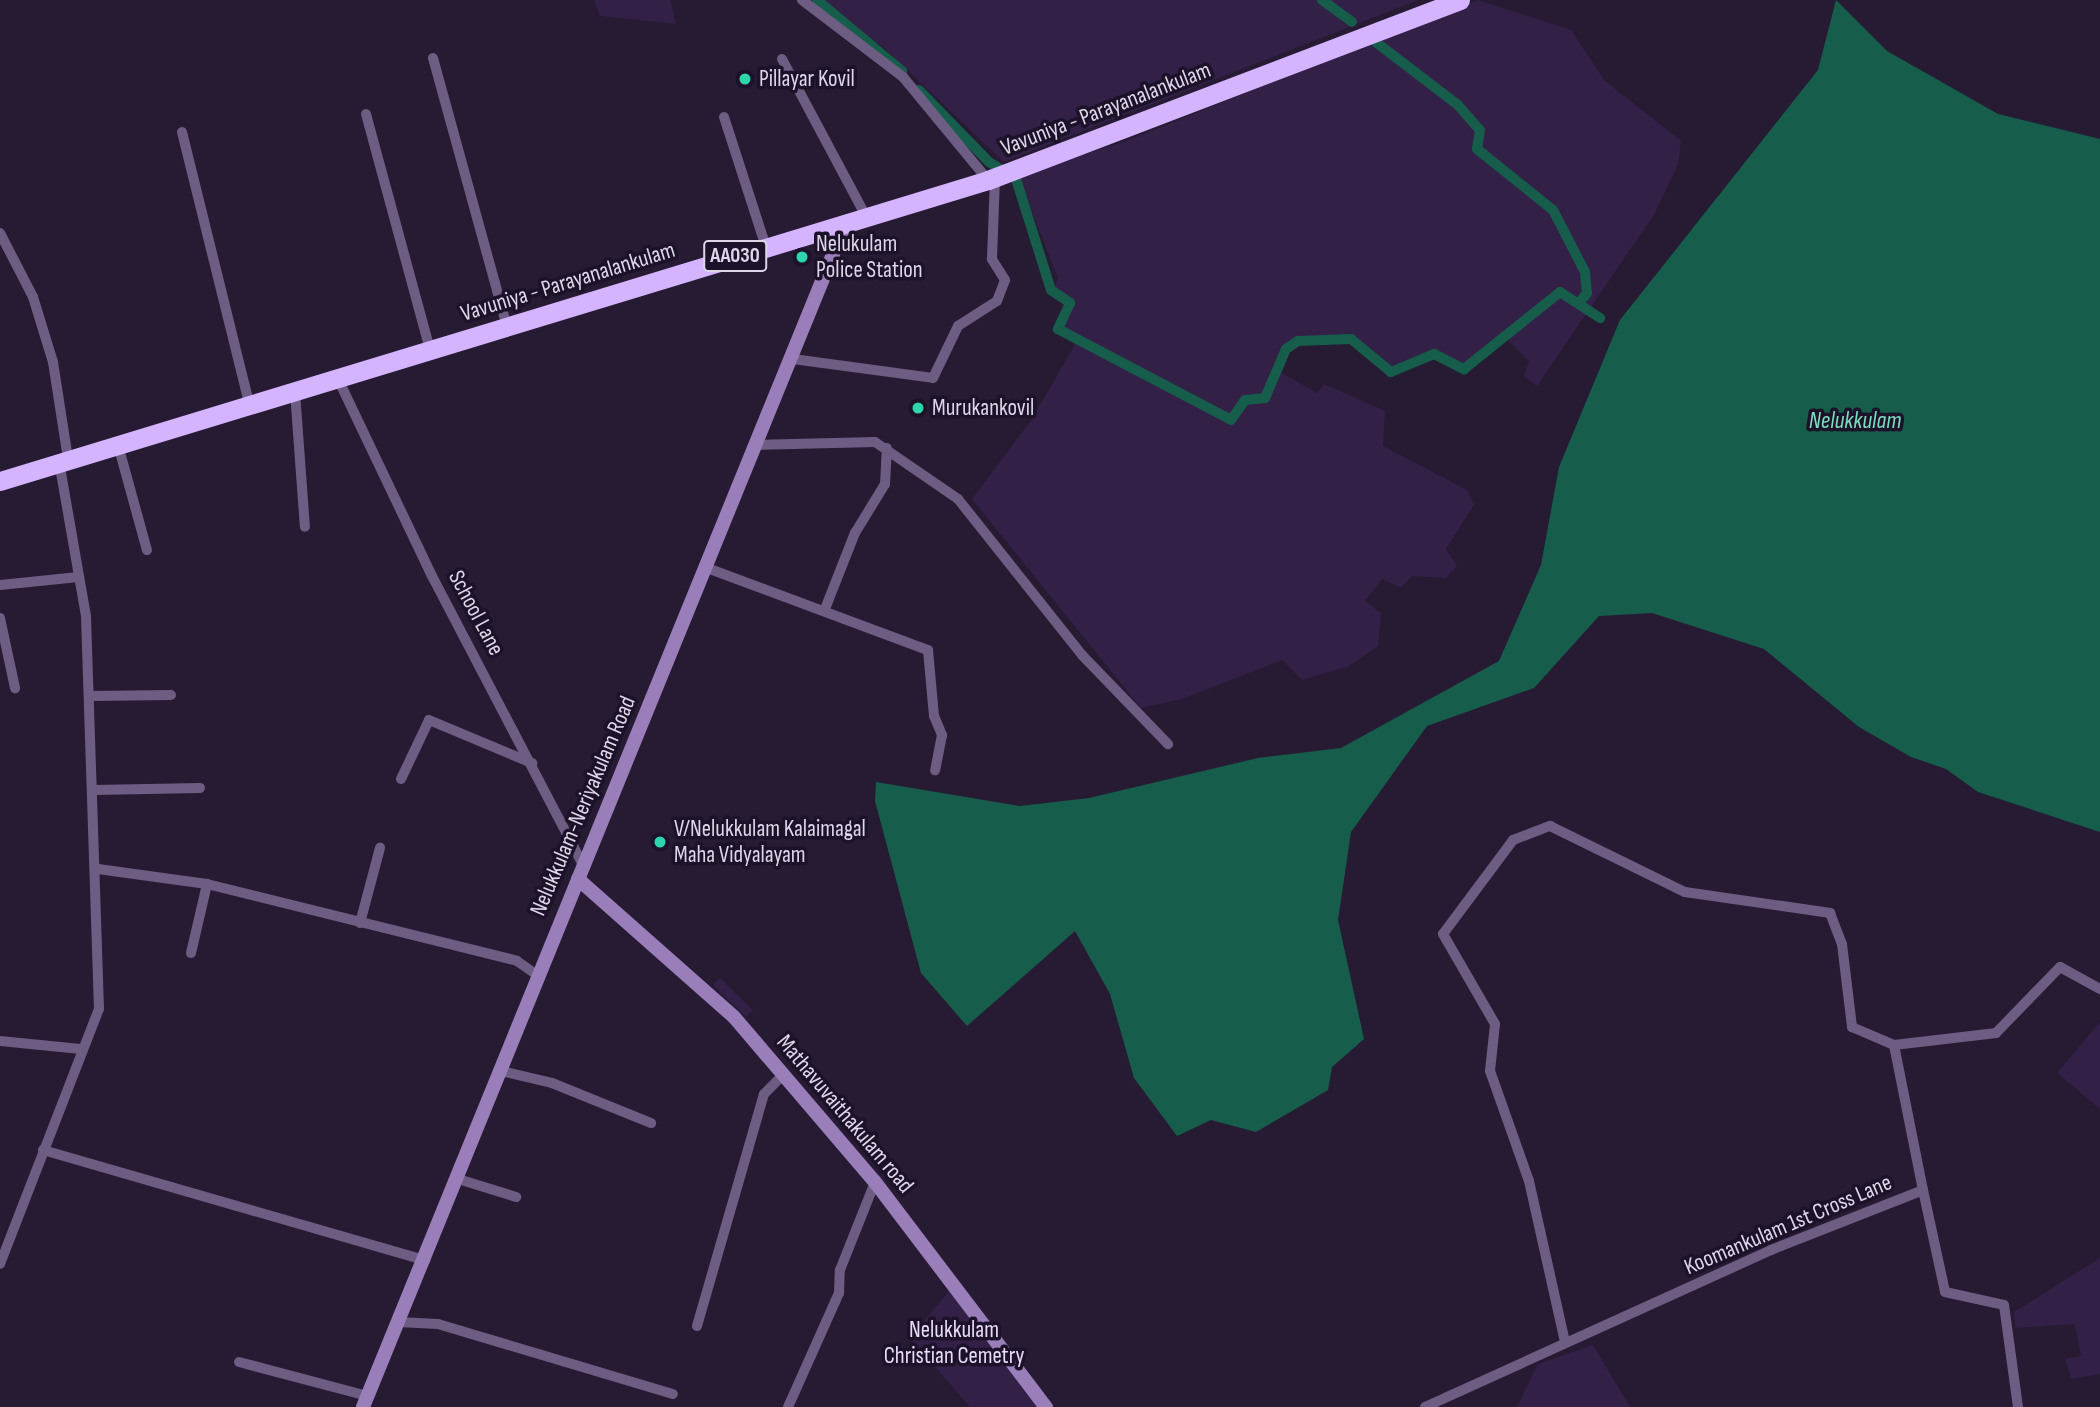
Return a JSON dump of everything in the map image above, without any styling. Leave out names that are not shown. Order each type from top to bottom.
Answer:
[{"type":"highway","name":"Vavuniya - Parayanalankulam","points":[[0,481],[992,178],[1460,0]]},
{"type":"main road","name":"Nelukkulam-Neriyakulam Road","points":[[365,1401],[458,1179],[537,975],[793,359],[846,222]]},
{"type":"main road","name":"Mathavuvaithakulam road","points":[[581,872],[734,1017],[875,1182],[1046,1407]]},
{"type":"street","points":[[793,359],[933,378],[958,326],[997,301],[1005,280],[992,259],[992,178],[903,76],[802,0]]},
{"type":"street","points":[[433,58],[507,327]]},
{"type":"street","points":[[782,59],[866,216]]},
{"type":"street","points":[[366,114],[430,350]]},
{"type":"street","points":[[724,117],[766,247]]},
{"type":"street","points":[[182,132],[250,405]]},
{"type":"street","points":[[0,233],[33,298],[53,362],[79,577],[90,696],[98,869],[99,1009],[81,1049],[0,1264]]},
{"type":"street","name":"School Lane","points":[[338,379],[432,576],[532,763],[581,872]]},
{"type":"street","points":[[295,392],[305,527]]},
{"type":"street","points":[[757,445],[843,440],[887,448],[974,516],[1082,655],[1168,744]]},
{"type":"street","points":[[117,445],[147,550]]},
{"type":"street","points":[[825,609],[855,533],[885,484],[887,448]]},
{"type":"street","points":[[707,568],[825,609],[928,650],[934,716],[942,735],[935,770]]},
{"type":"street","points":[[0,585],[79,577]]},
{"type":"street","points":[[0,618],[15,688]]},
{"type":"street","points":[[90,696],[171,695]]},
{"type":"street","points":[[401,779],[429,720],[532,763]]},
{"type":"street","points":[[94,790],[200,788]]},
{"type":"street","points":[[1565,1342],[1529,1181],[1490,1070],[1495,1024],[1443,934],[1513,840],[1550,826],[1685,892],[1830,913],[1842,944],[1852,1027],[1895,1045],[1996,1032],[2060,967],[2100,989]]},
{"type":"street","points":[[360,923],[380,848]]},
{"type":"street","points":[[98,869],[207,884],[517,961],[537,975]]},
{"type":"street","points":[[191,953],[207,884]]},
{"type":"street","points":[[0,1041],[81,1049]]},
{"type":"street","points":[[1895,1045],[1923,1190]]},
{"type":"street","points":[[501,1071],[552,1083],[651,1123]]},
{"type":"street","points":[[697,1326],[764,1094],[782,1076]]},
{"type":"street","points":[[43,1150],[425,1260]]},
{"type":"street","points":[[458,1179],[516,1197]]},
{"type":"street","points":[[788,1407],[839,1293],[840,1270],[875,1182]]},
{"type":"street","name":"Koomankulam 1st Cross Lane","points":[[1425,1407],[1565,1342],[1923,1190],[1945,1292],[2004,1305],[2018,1407]]},
{"type":"street","points":[[398,1322],[452,1328],[673,1394]]},
{"type":"street","points":[[239,1362],[365,1401]]},
{"type":"green space","points":[[594,0],[670,0],[676,24],[600,16]]},
{"type":"green space","points":[[816,0],[1418,0],[1004,162],[884,48]]},
{"type":"green space","points":[[1478,0],[1571,30],[1605,81],[1681,141],[1678,164],[1655,213],[1537,386],[1524,376],[1529,361],[1507,339],[1464,366],[1433,352],[1391,368],[1372,349],[1340,334],[1284,348],[1275,369],[1317,393],[1324,384],[1385,411],[1383,446],[1467,490],[1474,505],[1446,549],[1457,566],[1446,578],[1412,576],[1401,588],[1382,579],[1365,601],[1381,613],[1378,646],[1349,666],[1302,680],[1282,660],[1182,699],[1141,708],[972,499],[1032,419],[1078,339],[1062,327],[1073,302],[1054,289],[1058,278],[1018,176],[1126,141]]},
{"type":"green space","points":[[720,978],[753,1010],[746,1017],[713,985]]},
{"type":"green space","points":[[2100,1022],[2100,1109],[2057,1073]]},
{"type":"green space","points":[[2100,1258],[2100,1374],[2071,1379],[2065,1359],[2081,1356],[2075,1324],[2015,1328],[2014,1312]]},
{"type":"green space","name":"Nelukkulam Christian Cemetry","points":[[949,1291],[1042,1407],[970,1407],[910,1338]]},
{"type":"green space","points":[[1593,1345],[1630,1407],[1517,1407],[1538,1364]]},
{"type":"water","name":"Nelukkulam","points":[[1836,0],[1887,51],[1998,114],[2100,139],[2100,832],[1978,792],[1946,769],[1911,757],[1859,727],[1764,649],[1652,613],[1599,616],[1534,688],[1427,726],[1351,832],[1338,920],[1364,1039],[1332,1067],[1328,1090],[1256,1132],[1211,1120],[1177,1136],[1134,1078],[1110,994],[1075,931],[967,1026],[921,973],[875,801],[876,782],[1020,806],[1089,798],[1258,758],[1341,748],[1499,661],[1541,565],[1559,467],[1620,320],[1818,70]]},
{"type":"waterway","points":[[817,0],[902,71]]},
{"type":"waterway","points":[[1322,0],[1352,22]]},
{"type":"waterway","points":[[1373,40],[1458,105],[1480,130],[1477,149],[1553,210],[1585,272],[1587,293],[1579,303]]},
{"type":"waterway","points":[[919,90],[989,162],[1016,179],[1051,290],[1070,303],[1058,329],[1231,420],[1245,400],[1265,398],[1286,349],[1298,341],[1351,339],[1391,372],[1434,354],[1464,369],[1560,292],[1600,318]]},
{"type":"place","name":"Pillayar Kovil","points":[[745,79]]},
{"type":"place","name":"Nelukulam Police Station","points":[[802,257]]},
{"type":"place","name":"Murukankovil","points":[[918,408]]},
{"type":"place","name":"V/Nelukkulam Kalaimagal Maha Vidyalayam","points":[[660,842]]}]
